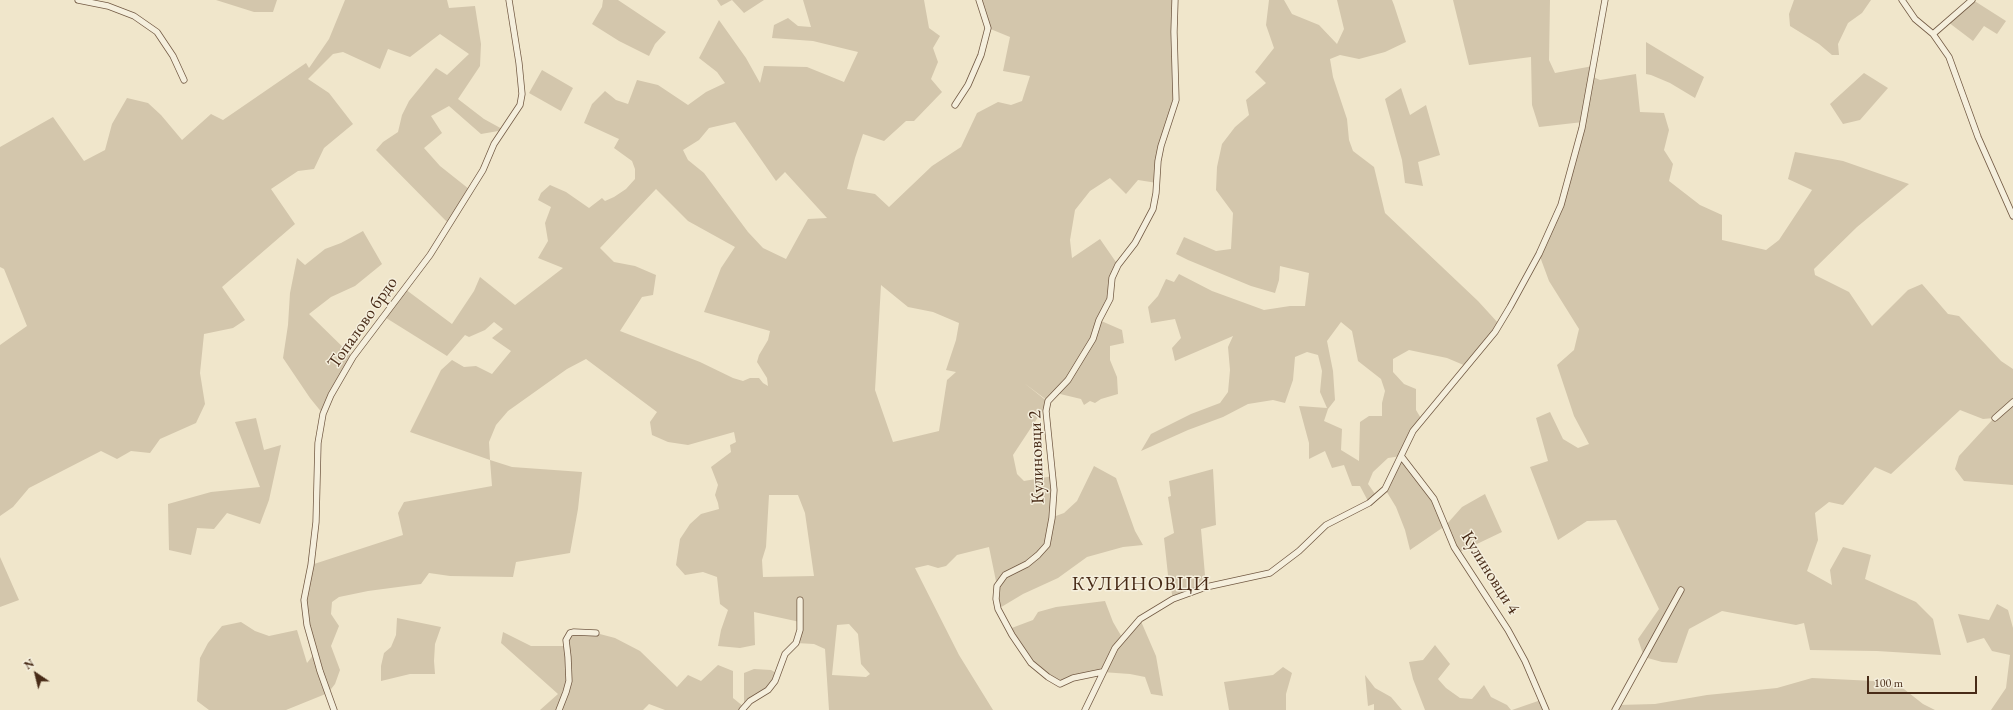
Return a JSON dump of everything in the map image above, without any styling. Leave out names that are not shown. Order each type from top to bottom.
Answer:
[{"type":"street","points":[[78,0],[108,6],[134,16],[157,32],[173,56],[184,80]]},
{"type":"street","name":"Топалово брдо","points":[[334,710],[318,665],[307,625],[304,600],[311,565],[316,522],[318,443],[323,414],[352,356],[430,255],[483,170],[494,144],[520,105],[522,94],[519,63],[509,0]]},
{"type":"street","points":[[955,104],[968,85],[982,55],[988,28],[979,0]]},
{"type":"street","name":"Кулиновци 2","points":[[1102,672],[1073,678],[1060,684],[1048,677],[1031,663],[1012,635],[998,609],[996,592],[997,586],[1005,575],[1027,564],[1047,545],[1052,518],[1054,490],[1046,411],[1048,401],[1068,380],[1093,339],[1099,320],[1110,299],[1112,278],[1118,264],[1136,243],[1153,209],[1161,146],[1176,100],[1174,32],[1175,0]]},
{"type":"street","points":[[1085,710],[1102,672],[1115,648],[1140,619],[1173,599],[1206,588],[1270,573],[1283,565],[1332,521],[1378,498],[1385,489],[1413,431],[1495,332],[1539,254],[1561,206],[1582,128],[1605,0]]},
{"type":"street","points":[[1902,0],[1915,19],[1933,34],[1949,56],[1978,137],[2013,216]]},
{"type":"street","points":[[1933,34],[1972,0]]},
{"type":"street","points":[[1994,418],[2013,402]]},
{"type":"street","name":"Кулиновци 4","points":[[1401,456],[1434,499],[1454,547],[1508,630],[1525,661],[1546,710]]},
{"type":"street","points":[[1615,710],[1681,590]]},
{"type":"street","points":[[742,710],[750,701],[768,690],[775,680],[785,654],[796,643],[800,630],[800,600]]},
{"type":"street","points":[[559,710],[569,681],[566,640],[570,633],[574,632],[596,633]]},
{"type":"shaded area","points":[[216,0],[277,0],[273,12],[254,12]]},
{"type":"shaded area","points":[[345,0],[447,0],[449,8],[475,6],[481,44],[480,66],[458,99],[484,119],[504,130],[481,134],[449,106],[431,116],[442,133],[424,148],[440,166],[469,189],[449,224],[376,150],[383,142],[398,132],[402,115],[409,101],[436,68],[447,75],[469,54],[440,34],[410,57],[388,49],[380,69],[343,52],[333,54],[308,79],[329,93],[353,124],[324,148],[314,169],[298,171],[271,189],[295,224],[222,287],[245,320],[233,328],[204,334],[200,373],[205,404],[196,423],[160,439],[150,453],[131,451],[117,459],[101,451],[29,488],[13,507],[0,516],[0,345],[27,326],[4,269],[0,267],[0,147],[53,117],[84,161],[105,150],[112,124],[127,98],[148,103],[161,115],[182,140],[211,114],[223,120],[306,63],[309,68],[329,39]]},
{"type":"shaded area","points":[[603,0],[618,0],[666,32],[655,44],[649,56],[619,41],[592,24],[602,7]]},
{"type":"shaded area","points":[[717,0],[732,0],[721,6]]},
{"type":"shaded area","points":[[732,0],[764,0],[744,13]]},
{"type":"shaded area","points":[[803,0],[924,0],[929,28],[940,36],[933,48],[938,62],[931,79],[942,92],[914,121],[906,121],[884,141],[863,134],[847,189],[875,194],[889,207],[932,166],[961,147],[977,113],[998,102],[1011,105],[1022,101],[1030,76],[1003,71],[1010,37],[988,28],[979,0],[1175,0],[1176,100],[1161,146],[1157,183],[1138,180],[1126,194],[1110,178],[1090,191],[1075,210],[1070,240],[1072,258],[1100,239],[1118,265],[1110,299],[1099,320],[1122,330],[1124,343],[1110,346],[1110,360],[1117,377],[1118,394],[1101,399],[1095,403],[1090,401],[1084,405],[1081,399],[1056,393],[1048,401],[1024,383],[1048,402],[1013,455],[1017,474],[1024,481],[1053,476],[1053,517],[1064,513],[1077,501],[1094,466],[1116,478],[1135,531],[1143,545],[1123,547],[1087,557],[1058,578],[1023,594],[998,609],[997,586],[989,547],[957,555],[946,566],[938,568],[928,565],[915,568],[959,655],[993,710],[829,710],[825,649],[814,644],[796,643],[800,622],[754,612],[755,645],[740,648],[718,646],[721,630],[728,610],[720,604],[717,577],[703,572],[685,575],[676,565],[680,539],[690,524],[701,514],[719,509],[715,495],[718,485],[711,467],[731,452],[730,445],[736,442],[734,432],[688,445],[668,442],[652,435],[650,422],[657,412],[586,359],[567,369],[508,411],[496,425],[489,442],[490,460],[410,432],[441,370],[452,360],[464,367],[476,366],[492,374],[511,351],[492,338],[503,329],[494,322],[485,330],[469,337],[465,335],[447,356],[383,316],[405,289],[452,324],[474,291],[480,277],[515,305],[563,268],[538,258],[548,241],[545,223],[551,207],[538,200],[541,193],[550,185],[566,192],[589,208],[602,198],[605,201],[614,197],[626,189],[635,179],[635,169],[632,161],[614,148],[619,139],[584,123],[592,104],[605,91],[616,100],[628,104],[637,80],[658,85],[688,105],[706,92],[725,83],[717,72],[699,58],[719,20],[746,58],[760,83],[764,66],[807,67],[844,82],[858,52],[813,41],[772,38],[774,25],[788,18],[798,26],[811,27]],"holes":[[[735,122],[776,181],[785,172],[827,218],[808,219],[786,259],[763,248],[748,232],[704,173],[688,160],[683,150],[699,140],[709,128]],[[656,189],[688,221],[735,247],[721,268],[704,312],[770,331],[768,340],[759,355],[757,362],[767,378],[768,386],[759,378],[750,378],[743,381],[733,378],[700,362],[620,331],[642,297],[653,295],[656,275],[635,266],[614,262],[600,248]],[[881,285],[908,307],[933,312],[959,323],[956,340],[946,370],[956,372],[947,380],[939,431],[893,442],[875,390]],[[769,495],[798,495],[805,513],[814,576],[763,577],[762,560],[766,547]],[[849,624],[858,634],[861,664],[870,674],[866,677],[832,675],[837,625]]]},
{"type":"shaded area","points":[[1269,0],[1284,0],[1292,14],[1319,25],[1337,44],[1344,29],[1337,0],[1392,0],[1406,42],[1385,52],[1359,59],[1340,55],[1330,59],[1333,77],[1347,119],[1349,140],[1353,151],[1374,167],[1385,213],[1478,301],[1499,324],[1466,366],[1447,358],[1409,350],[1393,359],[1393,372],[1404,384],[1416,389],[1416,410],[1422,420],[1401,456],[1388,458],[1373,472],[1368,484],[1378,498],[1369,503],[1360,486],[1352,486],[1344,465],[1332,468],[1325,451],[1309,459],[1309,443],[1299,406],[1327,408],[1320,392],[1322,371],[1318,355],[1307,352],[1295,357],[1293,380],[1285,403],[1273,400],[1248,404],[1223,417],[1188,430],[1141,451],[1151,434],[1191,414],[1220,403],[1228,392],[1230,370],[1228,347],[1233,336],[1175,361],[1172,348],[1181,338],[1175,319],[1151,323],[1148,307],[1158,296],[1166,279],[1174,282],[1179,274],[1212,291],[1264,310],[1290,306],[1305,306],[1309,273],[1280,266],[1279,280],[1275,293],[1251,286],[1176,254],[1184,237],[1216,251],[1231,249],[1233,213],[1216,190],[1217,167],[1222,144],[1235,127],[1249,115],[1246,100],[1266,83],[1255,72],[1274,48],[1266,25]],"holes":[[[1341,322],[1352,331],[1358,361],[1381,379],[1385,391],[1382,403],[1382,416],[1369,416],[1360,422],[1359,461],[1341,450],[1342,429],[1324,421],[1328,409],[1335,400],[1333,371],[1327,341]]]},
{"type":"shaded area","points":[[1453,0],[1550,0],[1549,60],[1555,73],[1593,66],[1591,76],[1600,80],[1636,74],[1640,112],[1664,113],[1669,130],[1664,150],[1673,164],[1669,181],[1700,205],[1722,215],[1722,240],[1766,250],[1779,240],[1812,190],[1788,179],[1795,152],[1843,161],[1909,184],[1857,227],[1814,269],[1815,275],[1849,292],[1872,326],[1908,290],[1922,284],[1948,314],[1959,316],[2001,361],[2013,369],[2013,485],[1964,481],[1955,469],[1959,456],[1994,418],[1983,419],[1960,410],[1891,474],[1875,467],[1843,505],[1829,502],[1815,513],[1818,540],[1807,571],[1832,585],[1830,570],[1843,547],[1871,555],[1865,579],[1916,602],[1933,619],[1941,655],[1877,651],[1810,650],[1804,623],[1796,625],[1722,611],[1689,629],[1677,663],[1662,662],[1644,657],[1638,639],[1659,609],[1616,520],[1587,521],[1558,540],[1530,467],[1548,461],[1536,418],[1550,412],[1563,439],[1578,448],[1589,444],[1574,416],[1557,365],[1574,350],[1579,329],[1549,281],[1539,254],[1561,205],[1583,122],[1539,127],[1532,105],[1531,57],[1469,65]]},
{"type":"shaded area","points":[[1794,0],[1871,0],[1862,13],[1848,23],[1838,44],[1839,55],[1832,55],[1819,44],[1790,26],[1789,14]]},
{"type":"shaded area","points":[[1973,0],[2006,21],[1997,34],[1984,26],[1973,41],[1948,22]]},
{"type":"shaded area","points":[[1646,42],[1704,77],[1695,98],[1670,83],[1646,74]]},
{"type":"shaded area","points":[[542,70],[573,88],[561,111],[529,93]]},
{"type":"shaded area","points":[[1864,73],[1888,88],[1860,120],[1843,124],[1830,104]]},
{"type":"shaded area","points":[[1401,88],[1410,115],[1426,105],[1440,155],[1418,162],[1423,186],[1405,183],[1402,160],[1385,99]]},
{"type":"shaded area","points":[[363,231],[382,264],[355,286],[331,297],[309,314],[353,357],[323,414],[310,398],[283,358],[288,325],[290,293],[297,258],[305,265],[325,249],[341,243]]},
{"type":"shaded area","points":[[256,418],[264,450],[281,445],[269,500],[260,524],[227,513],[214,529],[197,528],[191,555],[169,550],[168,504],[211,492],[260,487],[235,422]]},
{"type":"shaded area","points":[[1401,456],[1434,499],[1446,525],[1462,507],[1485,494],[1502,532],[1458,553],[1445,526],[1410,550],[1405,530],[1396,507],[1385,489]]},
{"type":"shaded area","points":[[490,460],[512,467],[582,472],[578,509],[570,553],[516,562],[513,577],[450,576],[429,573],[421,584],[368,591],[339,597],[332,602],[331,614],[339,626],[331,646],[340,670],[335,684],[328,693],[286,710],[209,710],[197,701],[200,658],[208,643],[222,626],[241,622],[255,631],[269,636],[297,630],[307,663],[315,653],[304,600],[311,565],[403,535],[398,513],[404,502],[492,486]]},
{"type":"shaded area","points":[[1213,469],[1216,525],[1201,529],[1206,587],[1173,599],[1168,575],[1164,538],[1174,533],[1168,497],[1171,496],[1169,481]]},
{"type":"shaded area","points":[[0,557],[19,600],[0,607]]},
{"type":"shaded area","points":[[1105,601],[1113,622],[1123,639],[1140,619],[1156,656],[1163,696],[1151,694],[1145,677],[1130,674],[1102,672],[1060,684],[1031,663],[1009,629],[1033,620],[1038,612],[1056,607]]},
{"type":"shaded area","points":[[1997,604],[2008,610],[2013,628],[2013,710],[1991,710],[2006,688],[2010,655],[1992,651],[1984,638],[1967,643],[1958,614],[1989,620]]},
{"type":"shaded area","points":[[397,618],[441,627],[435,644],[435,674],[410,674],[381,681],[381,666],[384,653],[391,647],[396,635]]},
{"type":"shaded area","points":[[503,632],[531,646],[566,646],[570,633],[596,633],[615,638],[640,651],[677,687],[688,675],[701,681],[718,665],[733,671],[733,698],[744,707],[744,673],[754,669],[771,670],[778,674],[775,681],[742,710],[665,710],[649,704],[643,710],[540,710],[558,694],[501,643]]},
{"type":"shaded area","points":[[1435,645],[1450,664],[1438,679],[1446,688],[1460,698],[1472,699],[1484,685],[1491,697],[1507,705],[1511,710],[1425,710],[1413,679],[1409,662],[1423,660]]},
{"type":"shaded area","points":[[1283,667],[1292,673],[1286,694],[1286,710],[1229,710],[1224,682],[1273,675]]},
{"type":"shaded area","points":[[1365,675],[1375,688],[1391,697],[1402,710],[1374,710],[1374,704],[1368,706]]},
{"type":"shaded area","points":[[1812,678],[1895,682],[1923,704],[1935,710],[1615,710],[1618,705],[1655,704],[1707,695],[1777,688]]},
{"type":"shaded area","points":[[1541,700],[1546,710],[1512,710]]},
{"type":"district","name":"КУЛИНОВЦИ","points":[[1141,585]]}]
